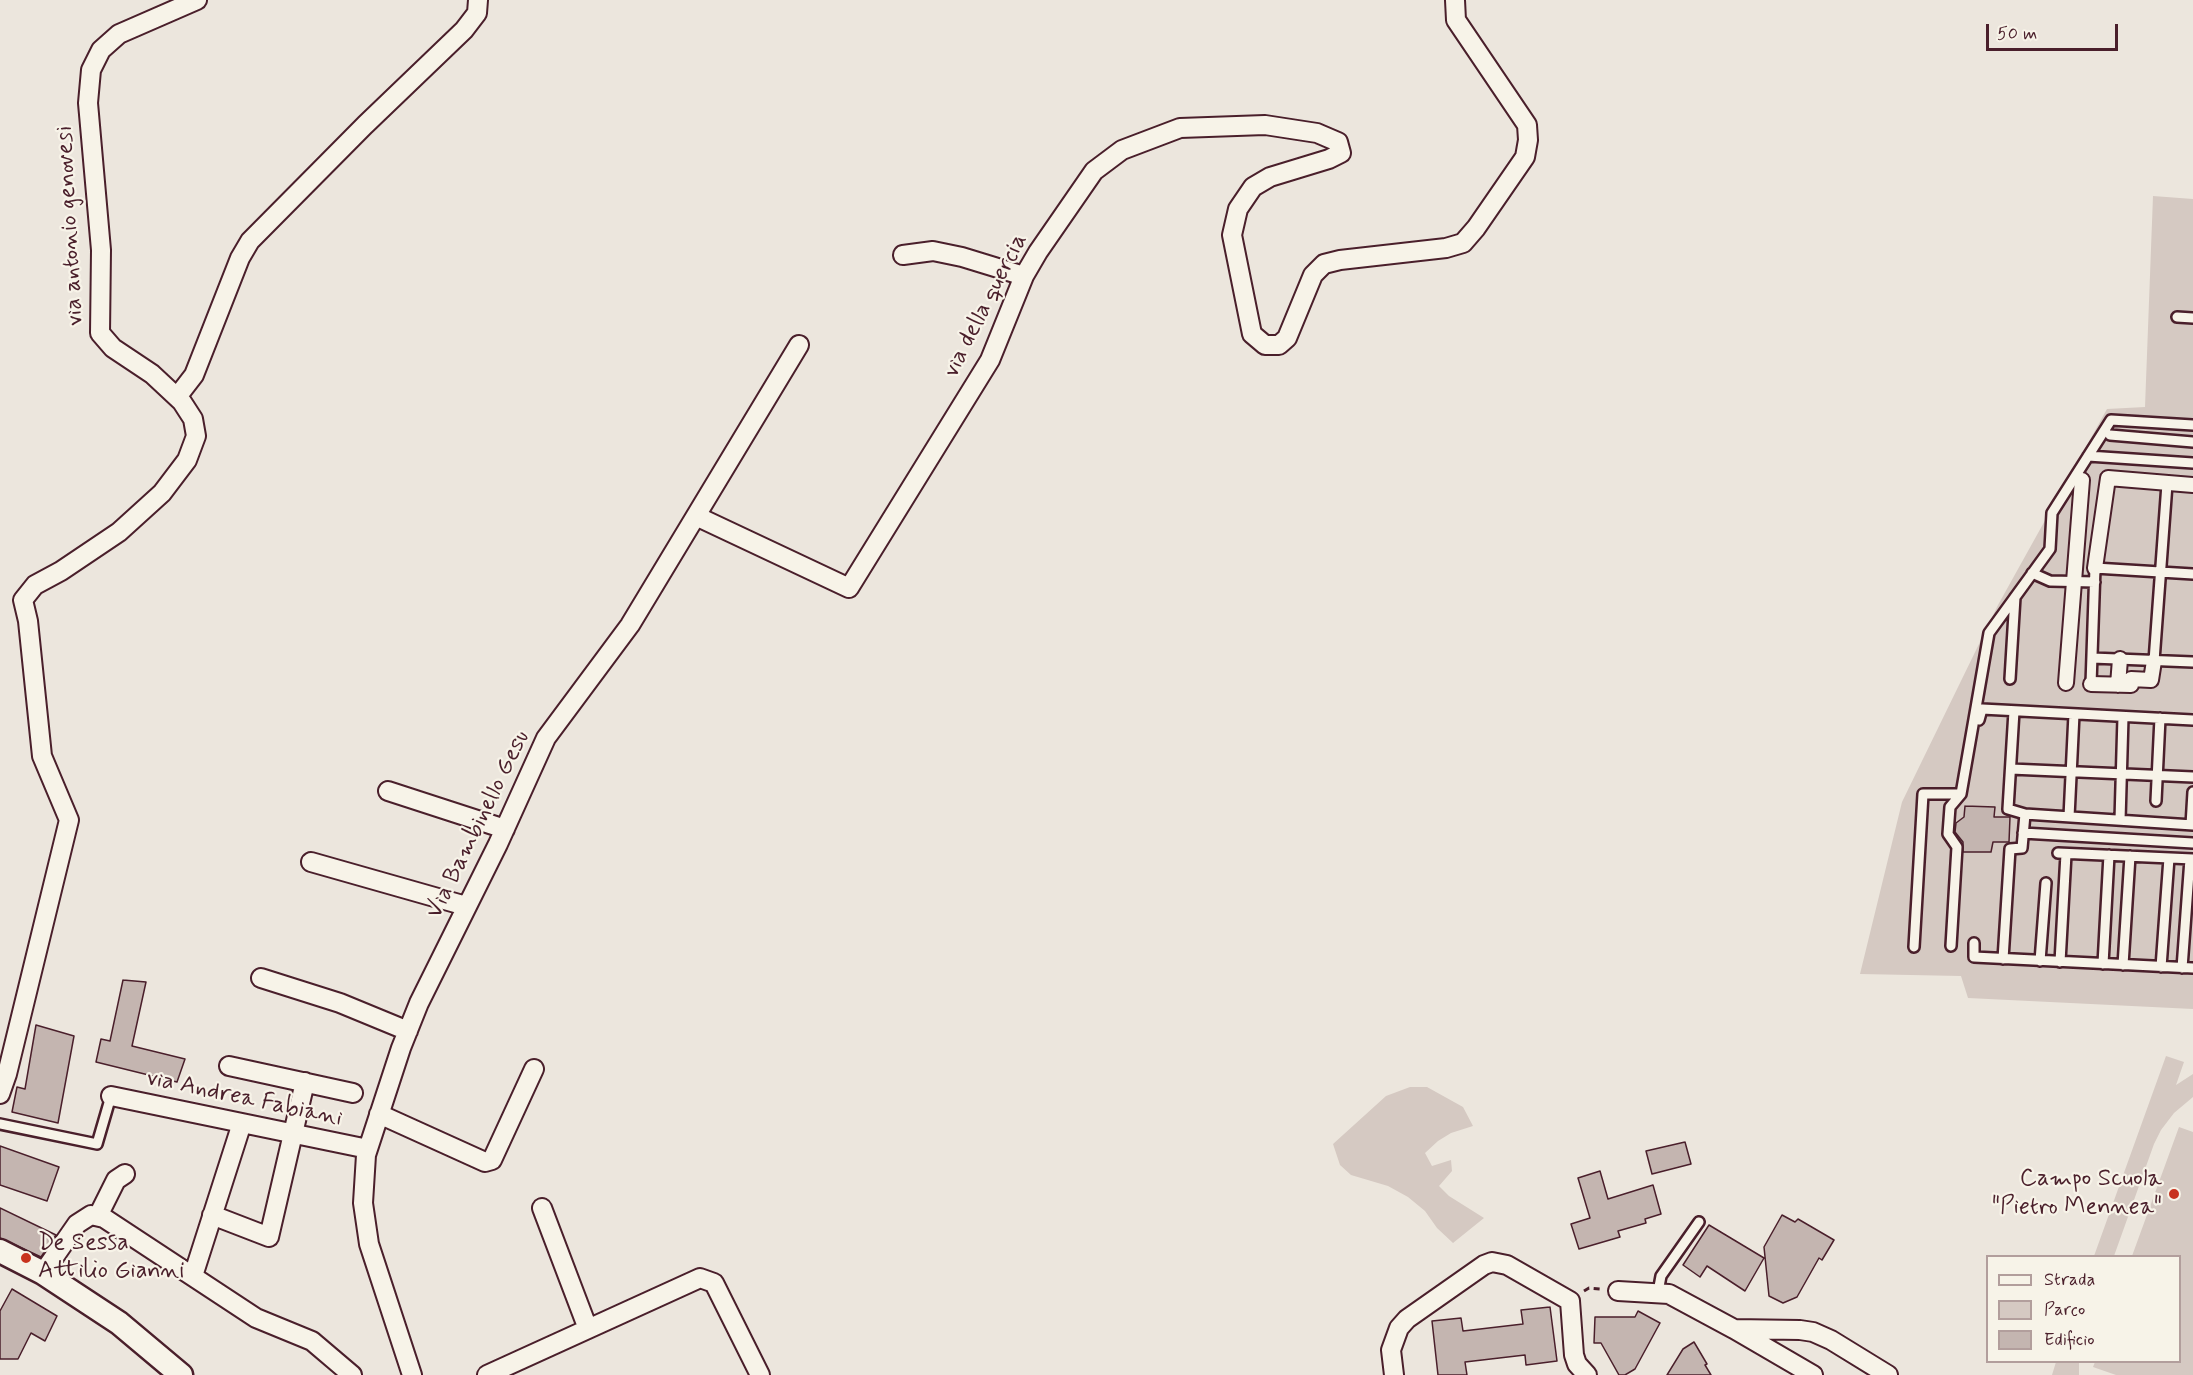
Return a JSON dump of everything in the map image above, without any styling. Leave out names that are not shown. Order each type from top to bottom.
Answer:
[{"type":"street","name":"via antonio genovesi","points":[[0,1094],[7,1074],[69,820],[42,756],[24,600],[35,585],[61,571],[119,532],[162,493],[187,460],[196,436],[193,419],[177,397],[152,374],[113,348],[100,333],[101,250],[88,103],[91,70],[101,50],[119,34],[197,0]]},
{"type":"street","points":[[177,397],[194,375],[240,258],[250,241],[365,125],[464,30],[477,13],[478,0]]},
{"type":"street","name":"via della quercia","points":[[696,516],[849,588],[990,360],[1024,276],[1038,252],[1094,171],[1122,150],[1180,128],[1265,125],[1317,133],[1338,142],[1341,153],[1262,182],[1253,187],[1238,209],[1232,235],[1252,334],[1265,345],[1279,345],[1287,338],[1313,274],[1324,264],[1340,260],[1446,248],[1463,243],[1525,157],[1528,140],[1527,125],[1456,20],[1455,0]]},
{"type":"street","points":[[903,255],[933,251],[962,257],[1024,276]]},
{"type":"street","name":"Via Bambinello Gesu","points":[[412,1375],[369,1244],[363,1203],[366,1155],[418,1003],[505,829],[546,738],[630,625],[799,345]]},
{"type":"street","points":[[2095,575],[2108,478],[2193,485]]},
{"type":"street","points":[[2066,683],[2082,480]]},
{"type":"street","points":[[2118,685],[2120,659]]},
{"type":"street","points":[[2091,684],[2131,685],[2131,679],[2151,680],[2154,661]]},
{"type":"street","points":[[388,791],[505,829]]},
{"type":"street","points":[[311,862],[466,906]]},
{"type":"street","points":[[261,978],[340,1003],[408,1031]]},
{"type":"street","points":[[229,1066],[353,1093]]},
{"type":"street","points":[[379,1114],[485,1162],[492,1160],[534,1069]]},
{"type":"street","points":[[212,1215],[269,1237],[305,1082]]},
{"type":"street","name":"via Andrea Fabiani","points":[[111,1096],[368,1149]]},
{"type":"street","points":[[193,1276],[242,1123]]},
{"type":"street","points":[[98,1216],[116,1180],[125,1174]]},
{"type":"street","points":[[542,1208],[588,1329]]},
{"type":"street","points":[[43,1273],[77,1224],[91,1215],[98,1216],[256,1318],[312,1341],[352,1375]]},
{"type":"street","points":[[0,1251],[43,1273],[119,1323],[181,1375]]},
{"type":"street","points":[[1394,1375],[1391,1350],[1399,1328],[1407,1319],[1484,1265],[1499,1262],[1570,1300],[1576,1364],[1587,1375]]},
{"type":"street","points":[[487,1375],[700,1278],[714,1282],[756,1374]]},
{"type":"street","points":[[1618,1290],[1669,1294],[1679,1298],[1814,1375]]},
{"type":"street","points":[[1734,1329],[1813,1332],[1831,1340],[1888,1375]]},
{"type":"lane","points":[[2177,317],[2193,318]]},
{"type":"lane","points":[[1951,946],[1957,847],[1947,834],[1950,807],[1961,794],[1989,633],[2050,549],[2052,513],[2111,420],[2193,425]]},
{"type":"lane","points":[[2110,435],[2193,442]]},
{"type":"lane","points":[[2088,456],[2193,464]]},
{"type":"lane","points":[[2154,661],[2167,484]]},
{"type":"lane","points":[[2032,573],[2050,580],[2074,582],[2095,575],[2160,572],[2193,574]]},
{"type":"lane","points":[[2091,684],[2095,575]]},
{"type":"lane","points":[[2010,679],[2015,597]]},
{"type":"lane","points":[[2092,658],[2193,662]]},
{"type":"lane","points":[[1968,753],[1982,709],[2193,720]]},
{"type":"lane","points":[[2014,711],[2008,809],[2025,814],[2192,825],[2193,792]]},
{"type":"lane","points":[[2069,817],[2074,714]]},
{"type":"lane","points":[[2120,820],[2123,717]]},
{"type":"lane","points":[[2156,801],[2160,718]]},
{"type":"lane","points":[[2011,769],[2193,777]]},
{"type":"lane","points":[[1914,947],[1923,794],[1961,794]]},
{"type":"lane","points":[[2003,959],[2010,849],[2022,848],[2025,814]]},
{"type":"lane","points":[[2023,833],[2193,843]]},
{"type":"lane","points":[[2087,837],[2088,855]]},
{"type":"lane","points":[[2060,962],[2062,854],[2192,859],[2182,968]]},
{"type":"lane","points":[[2103,964],[2109,855]]},
{"type":"lane","points":[[2123,965],[2130,856]]},
{"type":"lane","points":[[2162,967],[2169,858]]},
{"type":"lane","points":[[2040,961],[2046,883]]},
{"type":"lane","points":[[1974,943],[1974,957],[2193,968]]},
{"type":"lane","points":[[0,1124],[97,1144],[111,1096]]},
{"type":"lane","points":[[1658,1293],[1661,1276],[1699,1222]]},
{"type":"path","points":[[1570,1300],[1589,1288],[1618,1290]]},
{"type":"green space","points":[[2153,196],[2193,199],[2193,1009],[1968,998],[1961,976],[1860,974],[1902,802],[1998,605],[2107,409],[2145,407]]},
{"type":"green space","points":[[2166,1056],[2184,1062],[2176,1085],[2193,1074],[2193,1097],[2174,1113],[2154,1144],[2114,1255],[2094,1255]]},
{"type":"green space","points":[[1410,1087],[1427,1087],[1463,1107],[1473,1126],[1451,1133],[1425,1153],[1432,1166],[1451,1160],[1452,1171],[1439,1186],[1449,1196],[1484,1218],[1453,1243],[1437,1228],[1425,1211],[1408,1197],[1388,1186],[1351,1175],[1340,1165],[1333,1144],[1386,1096]]},
{"type":"green space","name":"Campo Scuola \"Pietro Mennea\"","points":[[2179,1127],[2193,1132],[2193,1375],[2116,1375],[2093,1367],[2095,1363],[2181,1363],[2181,1255],[2132,1255]]},
{"type":"green space","points":[[2056,1363],[2079,1363],[2079,1375],[2052,1375]]},
{"type":"building","points":[[1965,806],[1995,807],[1994,817],[2010,817],[2009,842],[1993,842],[1991,852],[1963,852],[1963,842],[1955,832],[1956,823],[1964,817]]},
{"type":"building","points":[[123,980],[146,982],[132,1046],[185,1059],[177,1082],[96,1062],[101,1039],[110,1041]]},
{"type":"building","points":[[36,1025],[74,1036],[58,1123],[12,1112],[17,1087],[25,1089]]},
{"type":"building","points":[[1685,1142],[1691,1164],[1652,1174],[1646,1151]]},
{"type":"building","points":[[0,1146],[59,1167],[47,1201],[0,1185]]},
{"type":"building","points":[[1600,1171],[1608,1199],[1653,1185],[1661,1214],[1645,1219],[1646,1223],[1618,1231],[1620,1237],[1579,1249],[1571,1224],[1590,1218],[1578,1178]]},
{"type":"building","points":[[0,1208],[56,1235],[41,1257],[0,1238]]},
{"type":"building","points":[[1782,1215],[1795,1222],[1798,1219],[1834,1240],[1822,1260],[1819,1258],[1797,1297],[1783,1303],[1769,1296],[1764,1247]]},
{"type":"building","points":[[1709,1225],[1764,1258],[1745,1291],[1707,1266],[1700,1277],[1683,1265]]},
{"type":"building","points":[[12,1289],[57,1316],[45,1341],[31,1333],[18,1359],[0,1359],[0,1311]]},
{"type":"building","points":[[1550,1307],[1557,1361],[1526,1365],[1525,1355],[1465,1362],[1467,1375],[1438,1375],[1432,1321],[1461,1318],[1463,1331],[1523,1324],[1521,1310]]},
{"type":"building","points":[[1638,1311],[1660,1323],[1635,1369],[1625,1375],[1619,1375],[1601,1343],[1594,1343],[1595,1317],[1635,1317]]},
{"type":"building","points":[[1694,1342],[1711,1375],[1667,1375],[1683,1349]]},
{"type":"place","name":"Campo Scuola \"Pietro Mennea\"","points":[[2174,1194]]},
{"type":"place","name":"De Sessa Attilio Gianni","points":[[26,1258]]}]
